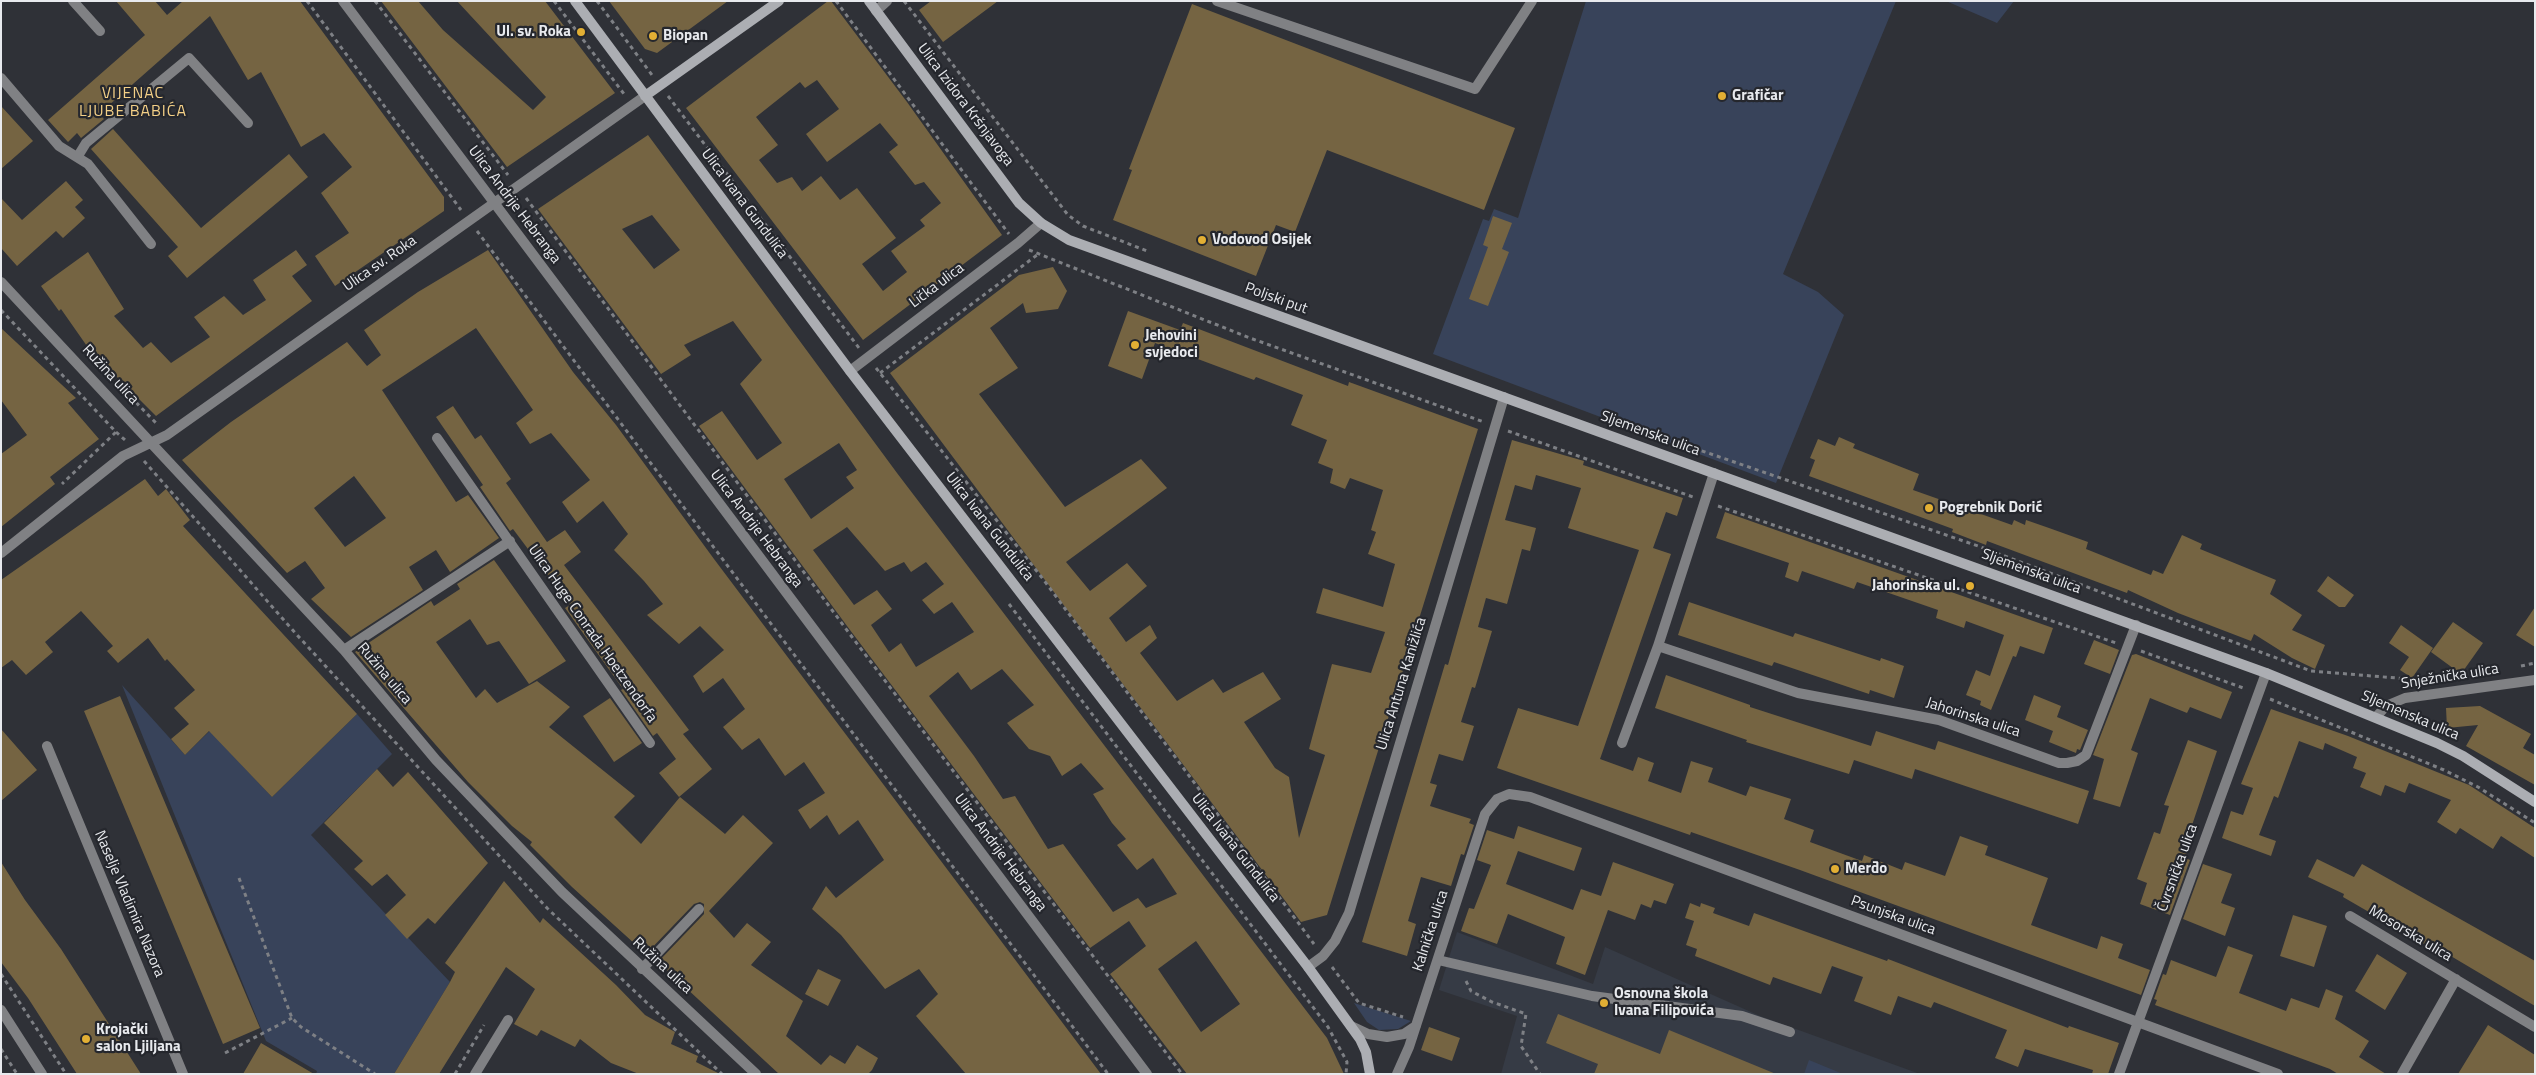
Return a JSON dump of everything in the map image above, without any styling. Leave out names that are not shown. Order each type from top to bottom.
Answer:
[{"type":"street","points":[[73,1],[100,31]]},
{"type":"street","name":"Ulica Andrije Hebranga","points":[[343,1],[1147,1074]]},
{"type":"street","name":"Ulica Ivana Gundulića","points":[[575,1],[850,371],[1308,967],[1351,1026],[1363,1046],[1370,1074]]},
{"type":"street","name":"Ulica sv. Roka","points":[[1,552],[123,456],[153,443],[779,1]]},
{"type":"street","name":"Ulica Izidora Kršnjavoga","points":[[869,1],[1019,203],[1041,223]]},
{"type":"street","points":[[876,11],[888,1]]},
{"type":"street","points":[[1217,1],[1475,89],[1532,1]]},
{"type":"street","points":[[78,156],[86,143],[189,58],[248,123]]},
{"type":"street","points":[[1,78],[60,146],[88,164],[151,244]]},
{"type":"street","name":"Lička ulica","points":[[850,371],[1018,243],[1041,223]]},
{"type":"street","name":"Poljski put","points":[[1041,223],[1061,236],[1084,246],[1504,397]]},
{"type":"street","name":"Ružina ulica","points":[[1,282],[344,650],[436,760],[562,892],[756,1074]]},
{"type":"street","name":"Sljemenska ulica","points":[[1504,397],[2136,626],[2376,717],[2463,756],[2535,802]]},
{"type":"street","name":"Ulica Antuna Kanižlića","points":[[1308,967],[1323,956],[1335,941],[1349,913],[1504,397]]},
{"type":"street","name":"Ulica Huge Conrada Hoetzendorfa","points":[[437,438],[650,743]]},
{"type":"street","points":[[1622,743],[1658,646],[1714,473]]},
{"type":"street","name":"Ulica Huge Conrada Hoetzendorfa","points":[[344,650],[510,541]]},
{"type":"street","name":"Jahorinska ulica","points":[[1658,646],[1798,693],[1939,720],[2059,762],[2067,763],[2077,761],[2086,755],[2136,626]]},
{"type":"street","name":"Čvrsnička ulica","points":[[2118,1074],[2266,674]]},
{"type":"street","name":"Snježnička ulica","points":[[2376,717],[2386,706],[2405,698],[2535,680]]},
{"type":"street","name":"Naselje Vladimira Nazora","points":[[47,746],[183,1074]]},
{"type":"street","name":"Psunjska ulica","points":[[1497,799],[1509,794],[1530,797],[2278,1074]]},
{"type":"street","name":"Kalnička ulica","points":[[1398,1074],[1417,1024],[1486,814],[1497,799]]},
{"type":"street","points":[[642,969],[699,908]]},
{"type":"street","name":"Mosorska ulica","points":[[2350,916],[2535,1027]]},
{"type":"street","points":[[1438,960],[1592,996],[1742,1016],[1790,1032]]},
{"type":"street","name":"Mosorska ulica","points":[[2402,1074],[2456,979]]},
{"type":"street","points":[[1,1010],[42,1074]]},
{"type":"street","points":[[475,1074],[508,1020]]},
{"type":"street","points":[[1351,1026],[1368,1034],[1387,1037],[1404,1034],[1417,1024]]},
{"type":"path","points":[[307,1],[1108,1074]]},
{"type":"path","points":[[375,1],[517,186],[852,637],[1182,1074]]},
{"type":"path","points":[[597,1],[867,358],[1043,580],[1359,1003],[1417,1024]]},
{"type":"path","points":[[904,1],[1068,215],[1083,226],[1156,254]]},
{"type":"path","points":[[880,373],[1037,255]]},
{"type":"path","points":[[1,310],[116,432],[61,485]]},
{"type":"path","points":[[1678,443],[1978,546],[2311,671],[2423,680]]},
{"type":"path","points":[[2518,666],[2535,663]]},
{"type":"path","points":[[238,878],[292,1018],[301,1027],[375,1074]]},
{"type":"path","points":[[1458,965],[1471,991],[1492,1002],[1526,1014],[1521,1046],[1540,1074]]},
{"type":"path","points":[[1,974],[66,1074]]},
{"type":"path","points":[[225,1053],[292,1018]]},
{"type":"path","points":[[455,1074],[484,1025]]},
{"type":"path","points":[[1,1049],[18,1074]]},
{"type":"shaded area","points":[[1586,1],[1896,1],[1783,274],[1818,292],[1844,315],[1776,483],[1433,354],[1483,219],[1489,221],[1494,209],[1518,218]]},
{"type":"shaded area","points":[[1946,1],[2014,1],[1997,23]]},
{"type":"shaded area","points":[[122,685],[185,755],[221,720],[225,747],[272,797],[357,714],[392,754],[311,835],[450,982],[394,1074],[316,1074],[317,1071],[266,1041]]},
{"type":"shaded area","name":"Osnovna škola Ivana Filipovića","points":[[1457,932],[1593,984],[1605,947],[1760,1016],[1920,1074],[1501,1074],[1517,1016],[1439,990]]},
{"type":"shaded area","points":[[1354,1003],[1411,1021],[1398,1029],[1379,1030],[1367,1022]]},
{"type":"shaded area","points":[[1809,1060],[1843,1074],[1804,1074]]},
{"type":"building","points":[[116,1],[155,1],[167,15],[183,1],[300,1],[444,197],[444,211],[335,286],[315,256],[349,233],[321,193],[352,167],[324,133],[301,147],[261,72],[248,80],[210,16],[99,114],[104,119],[81,138],[77,133],[68,142],[48,120],[145,35]]},
{"type":"building","points":[[381,1],[418,1],[443,30],[533,110],[546,97],[457,1],[545,1],[615,93],[507,167]]},
{"type":"building","points":[[609,1],[728,1],[657,53],[645,49]]},
{"type":"building","points":[[828,1],[831,1],[907,102],[1002,235],[863,340],[686,108]],"holes":[[[817,80],[839,109],[806,134],[827,162],[880,123],[898,145],[889,152],[915,185],[924,182],[941,203],[920,220],[925,226],[891,251],[907,272],[883,291],[862,264],[896,238],[857,188],[840,200],[821,176],[802,191],[792,177],[777,183],[759,160],[778,145],[756,117],[800,82],[805,88]]]},
{"type":"building","points":[[931,1],[998,1],[943,42],[919,10]]},
{"type":"building","points":[[1192,4],[1515,128],[1484,210],[1327,150],[1295,232],[1276,225],[1256,276],[1113,220],[1132,170],[1129,169]]},
{"type":"building","points":[[1,106],[33,141],[1,169]]},
{"type":"building","points":[[113,129],[201,228],[289,154],[308,177],[187,278],[168,256],[178,247],[91,149]]},
{"type":"building","points":[[648,135],[897,473],[1327,1038],[1344,1074],[1187,1074],[1110,974],[1146,946],[1129,921],[1090,948],[699,426],[722,411],[757,460],[782,443],[740,384],[762,360],[733,321],[684,345],[691,355],[661,374],[538,209]],"holes":[[[652,215],[680,250],[654,269],[622,229]],[[839,443],[857,470],[846,477],[854,488],[811,519],[784,479]],[[847,527],[885,571],[904,562],[911,572],[926,562],[944,584],[922,600],[934,614],[952,602],[974,632],[916,667],[901,643],[889,652],[871,625],[892,609],[877,590],[854,605],[813,550]],[[1002,669],[1034,705],[1007,723],[1029,749],[1050,756],[1062,776],[1081,763],[1104,789],[1093,794],[1112,823],[1126,839],[1117,845],[1137,870],[1153,858],[1177,894],[1146,908],[1138,898],[1113,912],[1063,844],[1048,849],[1015,796],[1003,799],[974,756],[929,696],[958,672],[971,690]],[[1196,941],[1240,1004],[1201,1032],[1158,969]]]},
{"type":"building","points":[[66,181],[83,200],[75,207],[85,218],[63,238],[56,231],[17,266],[1,248],[1,198],[22,220]]},
{"type":"building","points":[[1493,216],[1512,223],[1502,249],[1509,252],[1488,306],[1469,299],[1488,247],[1483,245]]},
{"type":"building","points":[[296,250],[307,265],[292,276],[312,301],[156,416],[89,349],[61,309],[59,311],[41,286],[88,252],[124,309],[114,316],[143,348],[151,342],[171,363],[210,337],[194,317],[224,296],[243,315],[266,300],[253,280]]},
{"type":"building","points":[[488,250],[573,372],[616,425],[714,559],[1101,1074],[966,1074],[916,1016],[938,994],[919,969],[885,989],[841,935],[812,909],[826,886],[836,898],[884,860],[858,820],[839,835],[827,815],[810,829],[798,810],[825,793],[804,762],[785,776],[759,738],[742,750],[723,727],[745,709],[723,678],[703,693],[693,676],[724,650],[700,626],[679,644],[647,615],[663,604],[614,550],[628,534],[603,501],[577,523],[562,502],[590,480],[551,433],[530,444],[516,423],[533,410],[476,328],[382,390],[456,502],[468,495],[499,538],[450,572],[436,550],[409,567],[423,590],[351,637],[311,599],[325,588],[305,561],[287,573],[182,460],[231,422],[347,342],[367,366],[381,355],[364,330],[418,292]],"holes":[[[354,476],[386,518],[345,547],[314,508]]]},
{"type":"building","points":[[1053,267],[1067,291],[1058,309],[1026,313],[1023,303],[990,328],[1018,368],[979,394],[1065,507],[1141,459],[1167,488],[1066,562],[1090,591],[1127,563],[1147,586],[1109,618],[1126,642],[1150,625],[1157,638],[1140,653],[1177,701],[1213,679],[1223,693],[1263,672],[1281,699],[1244,722],[1275,768],[1289,777],[1299,838],[1325,755],[1309,749],[1332,664],[1371,673],[1385,632],[1316,613],[1323,588],[1383,607],[1395,564],[1368,554],[1376,532],[1371,530],[1383,490],[1350,478],[1345,489],[1330,483],[1333,469],[1318,463],[1327,440],[1291,425],[1303,395],[1256,377],[1254,380],[1155,343],[1142,379],[1108,366],[1128,311],[1180,330],[1183,323],[1348,386],[1349,382],[1478,429],[1327,915],[1301,922],[890,373],[1019,275]]},
{"type":"building","points":[[1,328],[76,398],[68,403],[99,439],[50,477],[55,484],[1,527],[1,454],[27,435],[1,400]]},
{"type":"building","points":[[453,406],[475,439],[481,435],[511,479],[506,483],[547,542],[565,530],[581,552],[564,565],[689,730],[683,734],[712,769],[679,797],[659,773],[676,759],[657,733],[653,736],[621,690],[623,689],[565,608],[570,605],[513,529],[510,531],[480,487],[483,485],[436,417]]},
{"type":"building","points":[[1839,437],[1855,444],[1853,448],[1919,474],[1913,490],[2012,525],[2014,520],[2025,525],[2026,520],[2049,528],[2088,542],[2086,549],[2151,575],[2153,570],[2163,574],[2182,535],[2202,544],[2200,549],[2276,580],[2270,594],[2302,615],[2292,630],[2325,645],[2315,669],[2292,658],[2254,634],[2251,641],[2178,613],[2128,590],[2127,593],[1987,541],[1986,545],[1952,532],[1953,529],[1809,476],[1815,460],[1810,458],[1818,439],[1835,446]]},
{"type":"building","points":[[1512,440],[1584,461],[1583,465],[1683,498],[1677,516],[1666,512],[1653,548],[1671,554],[1600,759],[1633,771],[1638,757],[1654,763],[1648,781],[1681,793],[1691,761],[1713,768],[1708,782],[1746,796],[1750,786],[1791,799],[1784,819],[1814,830],[1810,842],[1862,861],[1864,855],[1902,870],[1905,862],[1945,876],[1960,836],[1988,846],[1985,855],[2048,878],[2031,925],[2097,949],[2101,936],[2123,944],[2118,958],[2150,970],[2141,995],[1800,870],[1691,832],[1690,835],[1497,768],[1518,708],[1578,726],[1639,550],[1568,528],[1581,488],[1536,475],[1532,490],[1515,485],[1505,520],[1536,528],[1530,551],[1522,549],[1507,604],[1486,598],[1478,627],[1492,631],[1475,688],[1472,687],[1461,722],[1474,726],[1463,761],[1439,754],[1430,783],[1437,785],[1430,806],[1471,819],[1469,823],[1474,825],[1464,855],[1461,854],[1451,886],[1421,877],[1408,921],[1416,924],[1407,956],[1362,942],[1445,664],[1448,665]]},
{"type":"building","points":[[145,479],[158,496],[166,489],[190,520],[183,526],[357,714],[272,797],[209,731],[185,755],[171,739],[189,724],[174,708],[195,690],[167,659],[165,661],[148,638],[118,663],[107,651],[113,646],[81,611],[45,642],[53,652],[26,675],[12,660],[1,668],[1,580]]},
{"type":"building","points":[[1725,512],[2053,628],[2044,654],[2020,646],[2016,657],[2013,656],[1991,710],[1980,705],[1981,701],[1966,695],[1976,670],[1990,676],[2004,635],[1966,621],[1964,628],[1936,618],[1938,610],[1857,582],[1854,589],[1802,571],[1798,582],[1785,577],[1789,563],[1716,538]]},
{"type":"building","points":[[494,560],[566,661],[529,684],[499,641],[487,645],[470,619],[436,642],[476,698],[485,689],[497,703],[537,681],[570,707],[549,727],[635,796],[614,817],[641,844],[680,797],[725,834],[743,815],[773,843],[709,911],[734,938],[747,923],[771,942],[751,965],[803,1001],[786,1036],[821,1065],[830,1055],[845,1064],[857,1045],[878,1058],[868,1074],[779,1074],[658,962],[704,914],[704,904],[700,902],[694,904],[646,954],[572,887],[530,845],[532,842],[512,826],[468,782],[355,652],[431,601],[434,606],[460,589],[457,584]]},
{"type":"building","points":[[2328,576],[2354,595],[2345,607],[2339,607],[2317,591]]},
{"type":"building","points":[[1689,602],[1793,637],[1795,633],[1880,661],[1881,658],[1904,666],[1894,698],[1870,690],[1869,694],[1774,662],[1772,666],[1678,635]]},
{"type":"building","points":[[2535,607],[2535,647],[2516,635]]},
{"type":"building","points":[[2453,622],[2483,643],[2461,674],[2431,652]]},
{"type":"building","points":[[2401,625],[2433,648],[2412,678],[2400,670],[2409,657],[2389,643]]},
{"type":"building","points":[[2094,640],[2119,650],[2110,674],[2084,664]]},
{"type":"building","points":[[2136,654],[2232,692],[2221,719],[2190,707],[2187,713],[2150,698],[2131,750],[2138,753],[2120,807],[2093,799],[2104,759],[2093,755],[2132,655]]},
{"type":"building","points":[[1666,675],[1750,705],[1750,707],[1871,746],[1876,731],[1935,750],[1938,741],[2089,791],[2078,824],[1915,769],[1912,779],[1854,760],[1849,774],[1746,742],[1747,740],[1655,708]]},
{"type":"building","points":[[2034,695],[2061,706],[2057,717],[2088,730],[2080,750],[2077,749],[2076,753],[2049,742],[2053,731],[2025,720]]},
{"type":"building","points":[[120,696],[260,1028],[223,1044],[84,711]]},
{"type":"building","points":[[610,698],[642,743],[614,762],[583,716]]},
{"type":"building","points":[[2480,706],[2531,734],[2523,748],[2535,755],[2535,785],[2466,746],[2478,725],[2447,728],[2446,708]]},
{"type":"building","points":[[2271,709],[2348,736],[2469,785],[2535,828],[2535,858],[2501,836],[2493,849],[2460,828],[2456,834],[2437,822],[2451,800],[2409,783],[2405,793],[2385,785],[2381,796],[2360,787],[2366,773],[2353,768],[2357,757],[2325,743],[2323,750],[2299,741],[2278,798],[2274,796],[2259,835],[2276,841],[2271,856],[2222,838],[2231,811],[2243,815],[2253,788],[2241,784]]},
{"type":"building","points":[[1,729],[37,770],[1,801]]},
{"type":"building","points":[[2188,740],[2217,751],[2186,843],[2190,844],[2185,858],[2190,860],[2170,915],[2140,904],[2147,883],[2137,879],[2154,832],[2160,834],[2169,806],[2164,805]]},
{"type":"building","points":[[377,769],[393,787],[408,772],[488,863],[435,924],[428,918],[407,939],[385,915],[406,895],[387,874],[372,886],[354,869],[363,861],[324,823]]},
{"type":"building","points":[[1518,826],[1582,848],[1574,871],[1518,851],[1506,884],[1573,910],[1581,889],[1601,896],[1613,862],[1674,884],[1666,904],[1654,900],[1651,908],[1641,904],[1635,920],[1608,910],[1585,975],[1556,964],[1565,937],[1508,914],[1497,944],[1461,931],[1469,908],[1474,909],[1491,865],[1477,860],[1487,830],[1514,839]]},
{"type":"building","points":[[2317,859],[2354,877],[2362,864],[2535,961],[2535,1006],[2439,949],[2438,952],[2343,897],[2344,894],[2308,877]]},
{"type":"building","points":[[1,862],[25,900],[61,949],[141,1074],[77,1074],[28,998],[1,962]]},
{"type":"building","points":[[2203,864],[2232,874],[2221,903],[2235,908],[2225,936],[2183,919]]},
{"type":"building","points":[[504,881],[540,923],[543,918],[616,985],[645,1015],[675,1032],[671,1044],[698,1056],[696,1062],[720,1074],[639,1074],[611,1063],[580,1039],[575,1047],[541,1030],[537,1036],[514,1024],[535,989],[506,967],[439,1074],[394,1074],[455,972],[445,963]]},
{"type":"building","points":[[1690,903],[1700,907],[1701,903],[1715,908],[1713,913],[1749,926],[1754,913],[1887,961],[1888,959],[2068,1028],[2069,1026],[2119,1043],[2108,1074],[2092,1074],[2093,1070],[2025,1049],[2018,1067],[1995,1058],[2007,1030],[1934,1002],[1931,1008],[1898,996],[1891,1015],[1854,1001],[1863,977],[1832,966],[1821,994],[1773,977],[1770,985],[1695,956],[1697,949],[1686,945],[1694,921],[1685,918]]},
{"type":"building","points":[[2293,915],[2327,926],[2314,967],[2280,956]]},
{"type":"building","points":[[2228,946],[2253,955],[2239,993],[2286,1011],[2291,998],[2319,1008],[2326,989],[2343,996],[2335,1019],[2369,1041],[2359,1057],[2386,1074],[2338,1074],[2330,1069],[2155,1005],[2157,1000],[2154,999],[2163,974],[2166,975],[2171,960],[2216,977]]},
{"type":"building","points":[[2377,954],[2407,973],[2385,1010],[2355,991]]},
{"type":"building","points":[[818,969],[841,980],[828,1006],[805,994]]},
{"type":"building","points":[[1558,1014],[1660,1054],[1669,1030],[1776,1074],[1594,1074],[1598,1064],[1546,1043]]},
{"type":"building","points":[[2488,1025],[2535,1055],[2535,1074],[2458,1074]]},
{"type":"building","points":[[1429,1027],[1460,1038],[1452,1061],[1421,1050]]},
{"type":"building","points":[[261,1043],[314,1074],[243,1074]]},
{"type":"place","name":"Ul. sv. Roka","points":[[581,32]]},
{"type":"place","name":"Biopan","points":[[653,36]]},
{"type":"place","name":"Grafičar","points":[[1722,96]]},
{"type":"place","name":"Vodovod Osijek","points":[[1202,240]]},
{"type":"place","name":"Jehovini svjedoci","points":[[1135,345]]},
{"type":"place","name":"Pogrebnik Dorić","points":[[1929,508]]},
{"type":"place","name":"Jahorinska ul.","points":[[1970,586]]},
{"type":"place","name":"Merđo","points":[[1835,869]]},
{"type":"place","name":"Osnovna škola Ivana Filipovića","points":[[1604,1003]]},
{"type":"place","name":"Krojački salon Ljiljana","points":[[86,1039]]},
{"type":"district","name":"VIJENAC LJUBE BABIĆA","points":[[133,103]]}]
